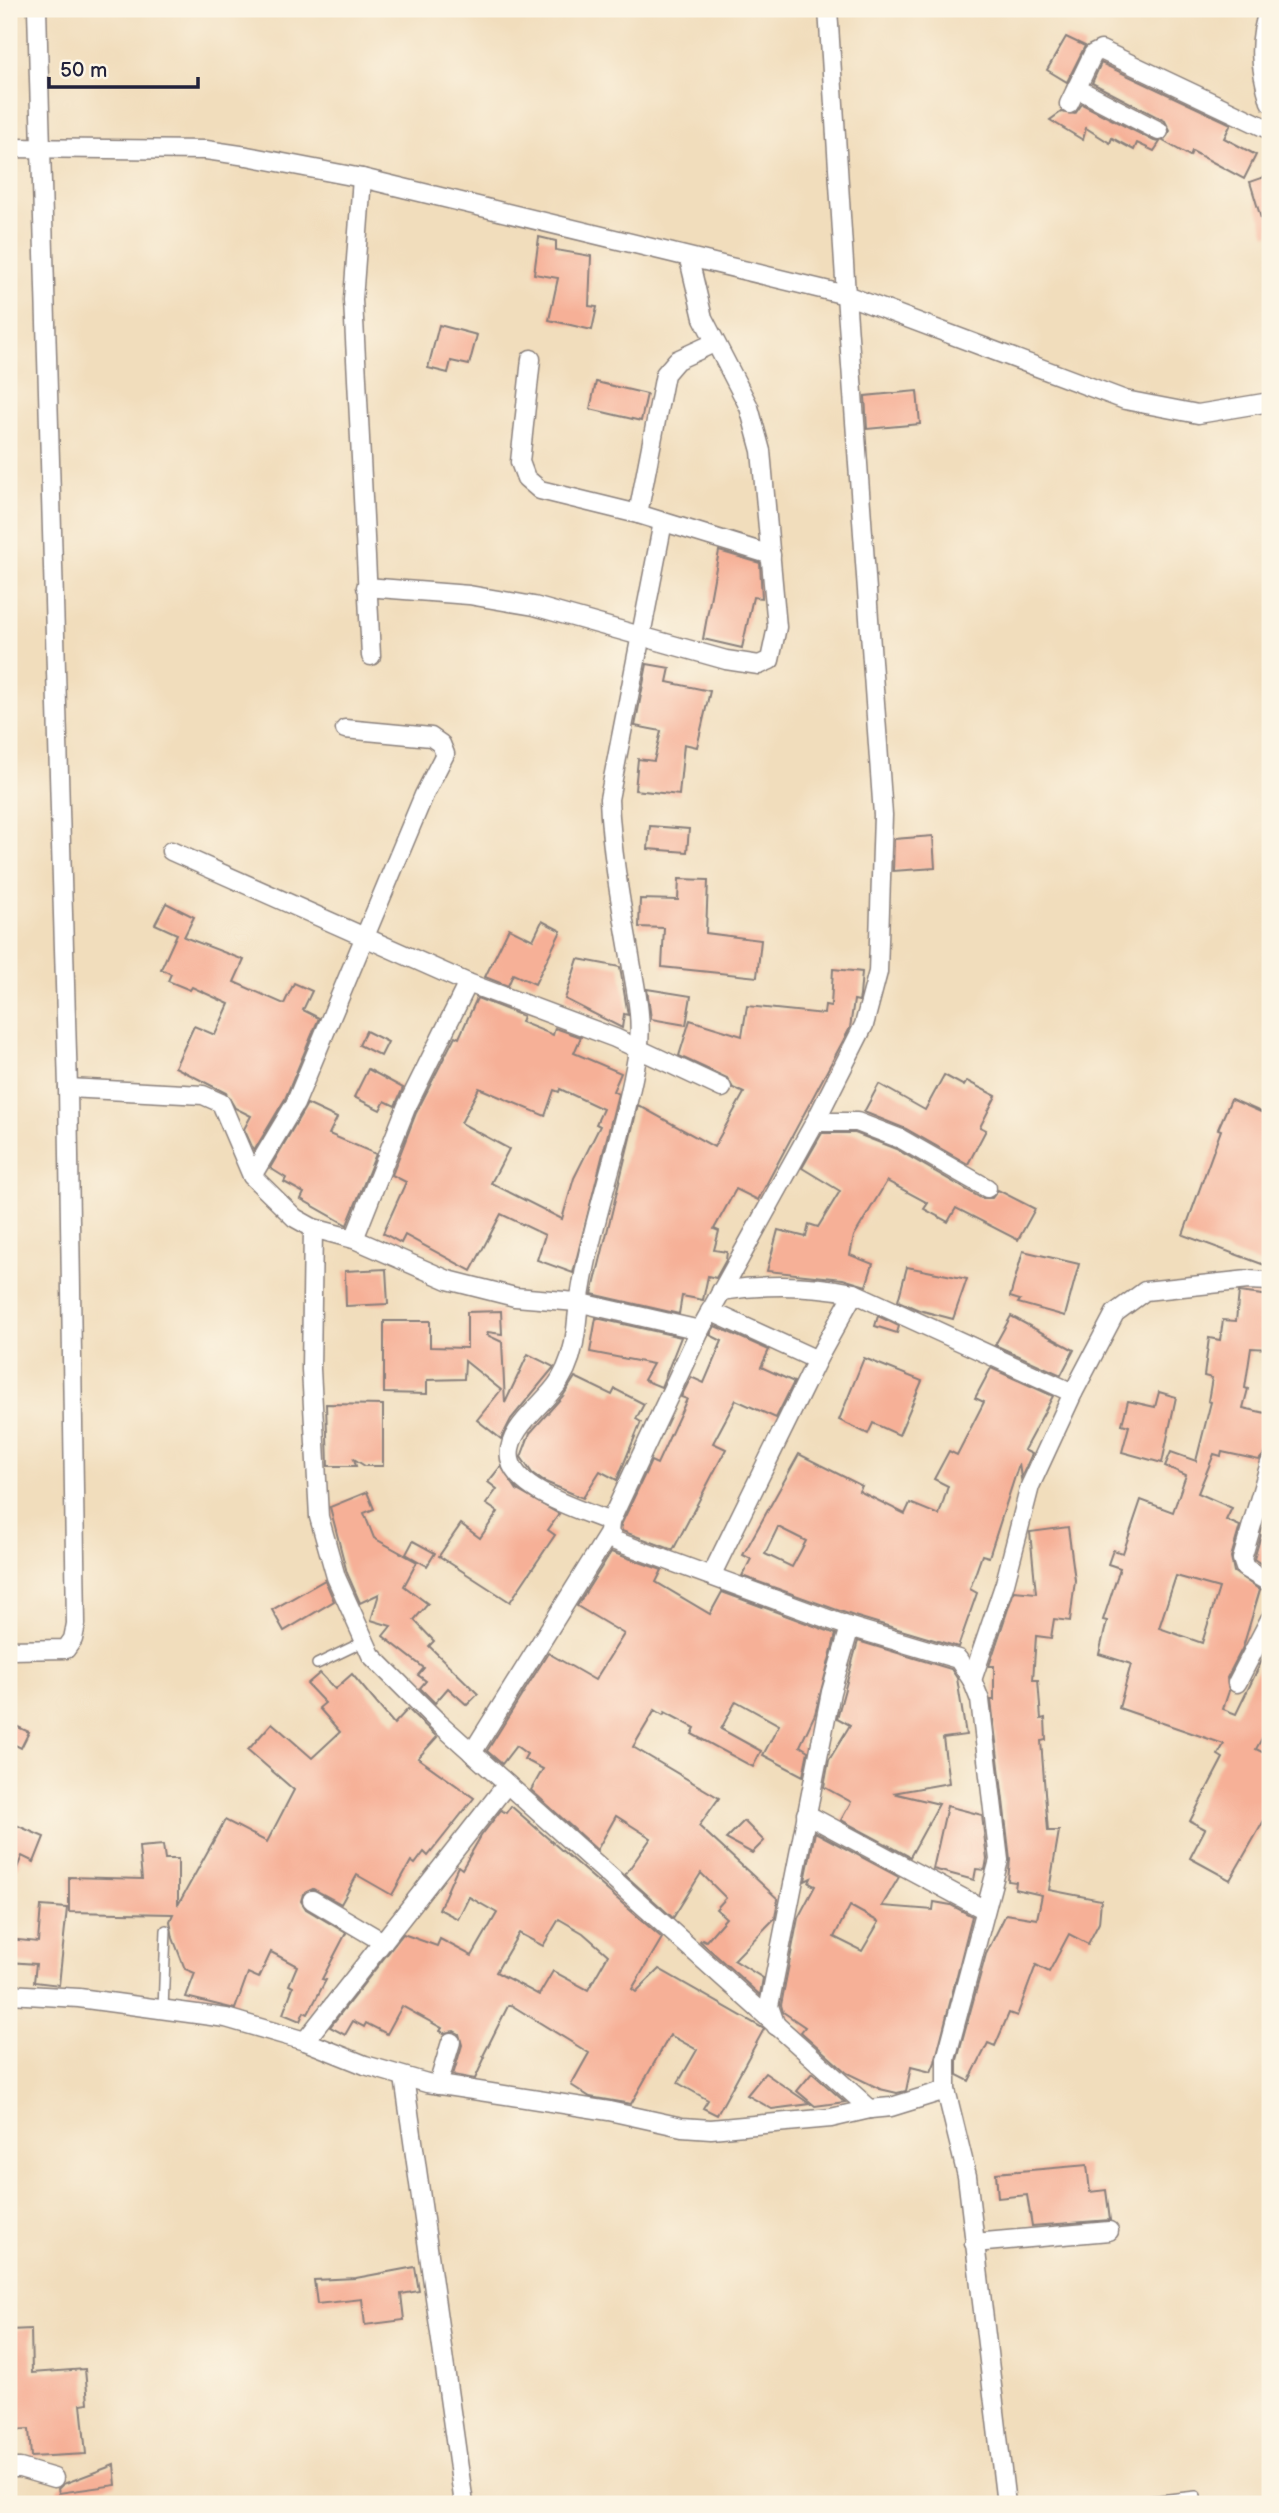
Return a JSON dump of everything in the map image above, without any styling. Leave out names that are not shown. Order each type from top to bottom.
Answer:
[{"type":"street","points":[[9,1650],[66,1649],[73,1639],[76,1624],[68,1088],[37,9]]},
{"type":"street","points":[[472,1753],[609,1527],[700,1330],[815,1122],[864,1025],[878,959],[883,815],[828,9]]},
{"type":"street","points":[[1269,9],[1261,30],[1258,55],[1270,102]]},
{"type":"street","points":[[1159,131],[1073,96],[1093,54],[1101,50],[1270,130]]},
{"type":"street","points":[[9,148],[206,150],[362,178],[846,295],[1148,406],[1198,414],[1270,402]]},
{"type":"street","points":[[362,178],[353,300],[371,656]]},
{"type":"street","points":[[366,587],[469,595],[534,606],[726,660],[759,665],[769,660],[777,627],[761,451],[749,407],[703,318],[690,259]]},
{"type":"street","points":[[638,514],[665,374],[677,360],[714,343]]},
{"type":"street","points":[[531,359],[520,462],[526,478],[540,490],[638,514],[771,555]]},
{"type":"street","points":[[663,522],[609,799],[610,830],[638,994],[639,1049],[577,1302],[572,1357],[560,1382],[516,1434],[510,1448],[510,1460],[522,1480],[534,1489],[609,1527],[615,1541],[712,1574],[850,1627],[958,1659],[972,1680],[980,1700],[999,1860],[946,2059],[946,2090],[967,2176],[1006,2504]]},
{"type":"street","points":[[252,1176],[295,1104],[424,795],[445,754],[441,744],[431,737],[345,729]]},
{"type":"street","points":[[171,851],[468,983],[639,1049],[722,1088]]},
{"type":"street","points":[[354,1239],[406,1108],[468,983]]},
{"type":"street","points":[[68,1088],[203,1095],[220,1103],[252,1176],[295,1218],[313,1228],[354,1239],[448,1280],[515,1297],[577,1302],[700,1330]]},
{"type":"street","points":[[815,1122],[857,1122],[901,1139],[987,1188]]},
{"type":"street","points":[[313,1228],[311,1369],[319,1517],[336,1577],[371,1655],[472,1753],[870,2109]]},
{"type":"street","points":[[972,1680],[1005,1583],[1030,1486],[1073,1393],[1115,1313],[1145,1291],[1248,1280],[1270,1281]]},
{"type":"street","points":[[721,1291],[742,1287],[826,1288],[854,1293],[1073,1393]]},
{"type":"street","points":[[712,1574],[817,1360],[854,1293]]},
{"type":"street","points":[[710,1311],[817,1360]]},
{"type":"street","points":[[1270,1463],[1242,1559],[1245,1568],[1270,1583]]},
{"type":"street","points":[[1237,1683],[1270,1619]]},
{"type":"street","points":[[776,2026],[769,2006],[831,1692],[850,1627]]},
{"type":"street","points":[[305,2041],[507,1784]]},
{"type":"street","points":[[807,1814],[985,1910]]},
{"type":"street","points":[[312,1900],[383,1942]]},
{"type":"street","points":[[9,1994],[79,1998],[226,2018],[305,2041],[365,2066],[404,2077],[438,2085],[609,2111],[691,2128],[831,2118],[891,2107],[946,2090]]},
{"type":"street","points":[[438,2085],[451,2042]]},
{"type":"street","points":[[404,2077],[464,2504]]},
{"type":"street","points":[[974,2243],[1109,2231]]},
{"type":"street","points":[[9,2468],[20,2468],[54,2478]]},
{"type":"lane","points":[[317,1664],[365,1641]]},
{"type":"lane","points":[[163,2010],[166,1930]]},
{"type":"lane","points":[[1122,2504],[1196,2496]]},
{"type":"building","points":[[1066,37],[1085,46],[1067,82],[1047,70]]},
{"type":"building","points":[[1101,63],[1231,124],[1224,138],[1256,155],[1244,179],[1192,151],[1190,156],[1163,141],[1170,131],[1165,121],[1092,83]]},
{"type":"building","points":[[1082,104],[1160,142],[1154,151],[1137,143],[1134,150],[1112,138],[1110,143],[1086,128],[1083,140],[1050,120],[1061,112],[1075,114]]},
{"type":"building","points":[[1270,175],[1270,234],[1266,235],[1250,182]]},
{"type":"building","points":[[539,237],[556,241],[556,250],[591,256],[589,306],[597,307],[592,330],[549,320],[558,278],[534,274]]},
{"type":"building","points":[[439,325],[477,335],[469,365],[451,361],[448,373],[428,368]]},
{"type":"building","points":[[596,382],[647,394],[641,421],[590,409]]},
{"type":"building","points":[[917,391],[920,424],[867,429],[865,396]]},
{"type":"building","points":[[719,551],[760,563],[762,598],[753,597],[742,648],[703,639]]},
{"type":"building","points":[[647,664],[670,668],[667,682],[710,691],[697,747],[684,744],[679,795],[635,790],[638,759],[654,761],[661,731],[635,726]]},
{"type":"building","points":[[650,826],[689,829],[687,852],[648,849]]},
{"type":"building","points":[[933,836],[935,868],[893,871],[894,839]]},
{"type":"building","points":[[679,879],[708,880],[706,933],[761,940],[757,977],[662,967],[664,928],[639,927],[640,899],[678,900]]},
{"type":"building","points":[[166,903],[194,917],[184,937],[244,960],[234,982],[284,1004],[294,983],[312,991],[303,1010],[319,1018],[285,1099],[254,1151],[244,1129],[251,1116],[235,1108],[226,1093],[175,1067],[194,1026],[215,1035],[229,1004],[192,987],[190,990],[168,981],[171,974],[161,969],[177,934],[155,924]]},
{"type":"building","points":[[542,921],[561,931],[535,984],[513,974],[508,986],[485,977],[509,928],[533,940]]},
{"type":"building","points":[[578,959],[620,967],[628,1015],[624,1014],[622,1028],[565,999]]},
{"type":"building","points":[[833,969],[862,972],[859,1001],[854,1000],[850,1028],[758,1200],[736,1189],[714,1229],[719,1231],[714,1250],[727,1252],[726,1260],[716,1278],[708,1276],[703,1300],[682,1296],[679,1314],[592,1294],[638,1105],[714,1147],[744,1093],[733,1088],[727,1078],[679,1056],[690,1020],[742,1036],[747,1006],[824,1014],[825,1005],[831,1006]]},
{"type":"building","points":[[647,989],[691,996],[686,1025],[651,1019]]},
{"type":"building","points":[[477,998],[523,1016],[521,1022],[553,1035],[555,1028],[581,1037],[574,1053],[621,1073],[613,1091],[618,1094],[573,1273],[537,1260],[545,1235],[501,1214],[471,1271],[405,1235],[401,1243],[383,1233],[406,1182],[392,1175],[416,1113],[455,1036],[459,1038]],"holes":[[[479,1088],[545,1116],[554,1090],[559,1092],[560,1089],[603,1109],[596,1124],[600,1126],[574,1178],[562,1219],[491,1183],[509,1149],[461,1123]]]},
{"type":"building","points":[[366,1031],[388,1042],[381,1056],[359,1045]]},
{"type":"building","points":[[368,1069],[403,1088],[395,1106],[385,1101],[380,1110],[354,1097]]},
{"type":"building","points":[[944,1075],[964,1086],[967,1081],[996,1096],[980,1127],[986,1130],[968,1164],[906,1129],[864,1112],[879,1084],[925,1110]]},
{"type":"building","points":[[1231,1099],[1270,1116],[1270,1267],[1183,1235],[1221,1130],[1218,1129]]},
{"type":"building","points":[[307,1104],[337,1118],[329,1134],[376,1154],[347,1225],[301,1199],[304,1193],[284,1182],[286,1178],[270,1168]]},
{"type":"building","points":[[822,1133],[855,1133],[896,1149],[981,1198],[992,1198],[998,1190],[1035,1209],[1018,1240],[956,1208],[948,1222],[924,1209],[928,1203],[887,1181],[854,1236],[850,1255],[873,1264],[866,1286],[843,1279],[767,1271],[778,1230],[806,1237],[809,1224],[818,1227],[840,1191],[802,1168]]},
{"type":"building","points":[[1023,1251],[1079,1264],[1065,1316],[1018,1303],[1020,1300],[1010,1297]]},
{"type":"building","points":[[907,1267],[967,1279],[953,1319],[898,1301]]},
{"type":"building","points":[[386,1269],[388,1304],[346,1306],[345,1271]]},
{"type":"building","points":[[1239,1292],[1270,1296],[1270,1349],[1251,1348],[1245,1388],[1248,1389],[1243,1408],[1270,1414],[1270,1448],[1259,1460],[1222,1452],[1221,1456],[1214,1454],[1198,1493],[1232,1508],[1226,1520],[1240,1526],[1231,1557],[1234,1572],[1260,1590],[1243,1647],[1227,1678],[1229,1691],[1223,1709],[1236,1714],[1270,1644],[1270,1724],[1256,1749],[1270,1756],[1270,1810],[1230,1880],[1190,1858],[1205,1829],[1190,1821],[1223,1758],[1218,1755],[1224,1744],[1119,1708],[1131,1664],[1099,1654],[1107,1621],[1103,1620],[1120,1568],[1108,1564],[1113,1550],[1123,1553],[1141,1500],[1173,1512],[1186,1475],[1165,1466],[1171,1452],[1196,1461],[1211,1402],[1208,1401],[1212,1378],[1204,1376],[1209,1338],[1220,1340],[1223,1320],[1236,1321]],"holes":[[[1176,1576],[1219,1588],[1202,1643],[1159,1628]]]},
{"type":"building","points":[[501,1311],[502,1334],[488,1332],[487,1335],[502,1342],[505,1403],[528,1354],[554,1367],[511,1419],[501,1439],[477,1420],[501,1390],[465,1361],[464,1379],[427,1380],[427,1394],[384,1393],[384,1321],[430,1321],[430,1347],[467,1348],[467,1312]]},
{"type":"building","points":[[878,1316],[899,1326],[897,1333],[875,1326]]},
{"type":"building","points":[[1011,1316],[1074,1350],[1061,1375],[995,1345]]},
{"type":"building","points":[[596,1318],[681,1337],[661,1387],[644,1380],[653,1364],[590,1352]]},
{"type":"building","points":[[715,1326],[769,1350],[761,1367],[794,1382],[776,1418],[736,1400],[713,1443],[726,1449],[673,1550],[622,1531],[621,1525],[651,1461],[657,1464],[687,1399],[681,1397],[691,1377],[704,1383],[722,1341],[710,1335]]},
{"type":"building","points":[[864,1358],[922,1381],[899,1435],[873,1423],[868,1434],[839,1420]]},
{"type":"building","points":[[991,1368],[1053,1396],[1024,1450],[1032,1454],[1021,1478],[1019,1464],[989,1557],[982,1555],[970,1589],[977,1593],[958,1647],[854,1616],[742,1576],[751,1559],[743,1555],[799,1454],[862,1486],[859,1491],[905,1514],[910,1503],[939,1515],[948,1486],[934,1479],[949,1451],[957,1455],[984,1402],[975,1398]],"holes":[[[778,1527],[806,1541],[792,1567],[765,1554]]]},
{"type":"building","points":[[575,1377],[612,1395],[615,1389],[644,1404],[636,1419],[641,1422],[617,1480],[600,1471],[583,1498],[543,1481],[532,1473],[521,1457],[530,1433],[563,1396]]},
{"type":"building","points":[[1159,1392],[1176,1397],[1162,1463],[1122,1452],[1129,1426],[1122,1424],[1128,1401],[1155,1407]]},
{"type":"building","points":[[326,1404],[383,1405],[383,1466],[365,1466],[354,1459],[356,1466],[328,1466]]},
{"type":"building","points":[[501,1466],[517,1490],[559,1514],[548,1530],[555,1535],[510,1602],[439,1556],[461,1524],[480,1538],[498,1512],[486,1504],[497,1489],[488,1482]]},
{"type":"building","points":[[367,1492],[374,1509],[364,1513],[374,1538],[417,1562],[404,1586],[428,1604],[414,1620],[434,1641],[429,1646],[478,1694],[467,1705],[448,1688],[435,1703],[420,1688],[426,1681],[418,1675],[424,1668],[383,1636],[391,1626],[371,1620],[379,1594],[360,1603],[347,1573],[330,1507]]},
{"type":"building","points":[[1068,1527],[1075,1580],[1070,1621],[1054,1619],[1051,1638],[1036,1636],[1033,1680],[1038,1680],[1041,1719],[1045,1718],[1046,1740],[1041,1741],[1048,1831],[1059,1831],[1049,1890],[1101,1900],[1099,1923],[1088,1944],[1069,1934],[1049,1972],[1036,1965],[1017,2016],[1009,2013],[995,2046],[988,2043],[969,2081],[957,2075],[957,2060],[986,1954],[1006,1914],[1037,1919],[1042,1895],[1015,1889],[1016,1882],[1008,1881],[1010,1859],[991,1700],[994,1700],[994,1666],[989,1666],[1014,1591],[1036,1593],[1030,1532]]},
{"type":"building","points":[[1261,1535],[1270,1539],[1270,1570],[1254,1559]]},
{"type":"building","points":[[413,1541],[435,1553],[427,1566],[406,1554]]},
{"type":"building","points":[[611,1552],[662,1570],[656,1582],[710,1614],[722,1592],[836,1634],[815,1714],[800,1746],[808,1751],[803,1776],[763,1755],[779,1725],[736,1701],[721,1729],[761,1751],[753,1767],[692,1734],[695,1728],[665,1712],[663,1715],[655,1710],[633,1747],[719,1798],[699,1826],[778,1899],[775,1918],[734,1960],[763,1978],[760,1995],[700,1941],[706,1941],[726,1918],[716,1909],[726,1898],[701,1873],[673,1918],[625,1875],[651,1838],[616,1816],[597,1850],[531,1790],[543,1769],[524,1759],[527,1754],[516,1746],[502,1764],[487,1751],[548,1653],[595,1680],[624,1634],[577,1606]]},
{"type":"building","points":[[325,1580],[334,1601],[284,1631],[272,1610]]},
{"type":"building","points":[[858,1641],[951,1669],[957,1678],[966,1735],[943,1738],[949,1783],[893,1793],[939,1804],[910,1857],[841,1820],[851,1802],[824,1787],[829,1760],[850,1725],[837,1718]]},
{"type":"building","points":[[320,1673],[335,1689],[352,1674],[394,1724],[408,1709],[437,1737],[418,1758],[474,1798],[428,1856],[424,1852],[415,1864],[411,1861],[392,1895],[357,1875],[341,1904],[313,1889],[303,1894],[301,1901],[306,1909],[346,1933],[322,1979],[326,1980],[308,2014],[304,2012],[300,2021],[283,2014],[293,1987],[289,1985],[297,1966],[271,1952],[259,1978],[248,1973],[235,2009],[186,1997],[195,1973],[185,1969],[173,1938],[170,1921],[173,1914],[69,1912],[69,1877],[142,1879],[139,1847],[163,1845],[165,1859],[178,1859],[178,1905],[225,1820],[267,1842],[294,1790],[248,1750],[272,1723],[312,1758],[340,1732],[319,1708],[325,1703],[307,1684]]},
{"type":"building","points":[[9,1723],[29,1732],[21,1748],[9,1742]]},
{"type":"building","points":[[511,1806],[662,1938],[632,1989],[636,1992],[659,1969],[764,2029],[717,2115],[703,2108],[708,2100],[678,2083],[697,2050],[670,2035],[631,2104],[590,2097],[571,2085],[589,2053],[511,2005],[508,2006],[483,2056],[485,2057],[475,2079],[453,2075],[462,2045],[459,2034],[454,2031],[444,2033],[440,2031],[442,2028],[402,2006],[387,2034],[366,2023],[364,2027],[353,2021],[345,2035],[330,2027],[403,1934],[437,1946],[440,1939],[472,1956],[497,1913],[469,1897],[458,1919],[439,1909],[458,1866],[462,1869],[481,1836],[501,1810],[506,1813]],"holes":[[[559,1919],[583,1933],[608,1955],[588,1990],[553,1971],[539,1995],[496,1972],[519,1933],[543,1946]]]},
{"type":"building","points":[[947,1806],[982,1815],[987,1859],[985,1870],[976,1869],[974,1880],[933,1869]]},
{"type":"building","points":[[744,1821],[764,1841],[752,1853],[726,1839]]},
{"type":"building","points":[[9,1822],[44,1837],[34,1862],[22,1856],[9,1887]]},
{"type":"building","points":[[815,1832],[899,1877],[882,1906],[933,1910],[934,1902],[951,1905],[972,1916],[935,2062],[931,2072],[911,2067],[906,2091],[897,2093],[880,2089],[847,2073],[801,2032],[805,2027],[783,2012],[781,2005],[798,1918],[815,1886],[809,1883],[811,1878],[805,1881]],"holes":[[[850,1906],[879,1922],[862,1951],[834,1937]]]},
{"type":"building","points":[[41,1906],[67,1908],[59,1985],[34,1982],[36,1964],[9,1962],[9,1939],[38,1942]]},
{"type":"building","points":[[765,2073],[810,2104],[772,2109],[747,2095]]},
{"type":"building","points":[[812,2073],[845,2102],[815,2106],[797,2091]]},
{"type":"building","points":[[1087,2165],[1090,2192],[1106,2190],[1110,2220],[1032,2226],[1027,2195],[998,2198],[996,2173]]},
{"type":"building","points":[[415,2267],[419,2291],[401,2294],[404,2320],[365,2325],[362,2299],[317,2304],[314,2280],[356,2278]]},
{"type":"building","points":[[31,2329],[32,2373],[85,2369],[88,2403],[81,2404],[86,2454],[31,2457],[29,2429],[9,2430],[9,2330]]},
{"type":"building","points":[[114,2465],[116,2485],[59,2493],[58,2489],[63,2484]]}]
